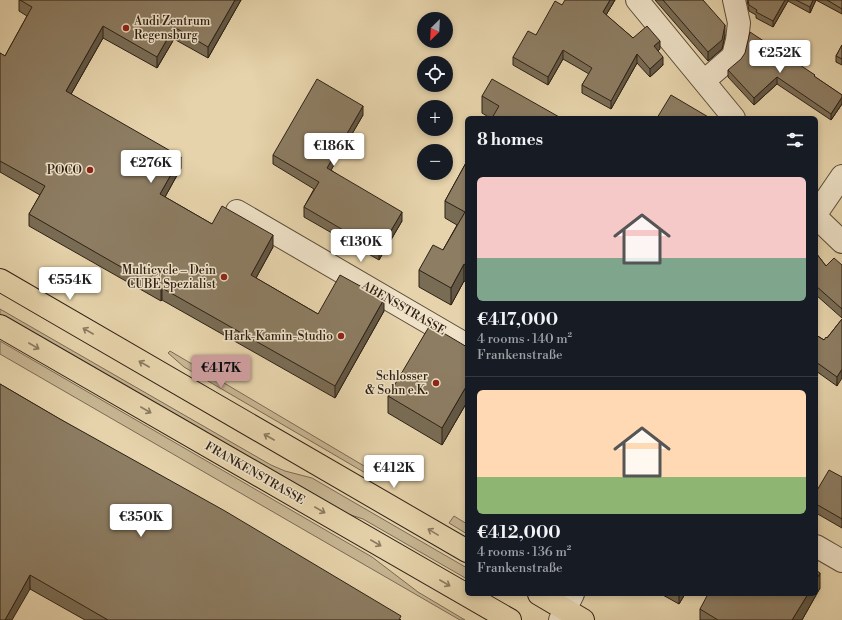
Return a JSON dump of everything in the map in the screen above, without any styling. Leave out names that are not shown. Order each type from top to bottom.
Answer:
[{"type":"main road","points":[[0,280],[465,551]]},
{"type":"main road","name":"FRANKENSTRASSE","points":[[0,326],[465,594]]},
{"type":"main road","name":"FRANKENSTRASSE","points":[[468,596],[510,620]]},
{"type":"main road","points":[[543,596],[570,611]]},
{"type":"street","points":[[637,0],[732,116]]},
{"type":"street","points":[[704,82],[733,56],[738,40],[739,23],[734,0]]},
{"type":"street","points":[[818,211],[842,176]]},
{"type":"street","name":"ABENSSTRASSE","points":[[237,211],[465,344]]},
{"type":"street","points":[[818,220],[842,242]]},
{"type":"street","points":[[818,547],[842,561]]},
{"type":"shaded area","points":[[0,309],[271,465],[285,471],[312,478],[465,567],[465,578],[363,519],[339,511],[0,317]]},
{"type":"shaded area","points":[[0,341],[372,557],[418,592],[465,620],[460,620],[0,354]]},
{"type":"shaded area","points":[[170,351],[376,473],[374,478],[184,367],[168,353]]},
{"type":"shaded area","points":[[454,516],[465,523],[465,533],[449,523]]},
{"type":"building","points":[[20,0],[235,0],[208,47],[174,27],[157,57],[103,26],[66,91],[181,157],[160,194],[212,224],[222,206],[273,235],[251,275],[318,314],[340,275],[384,299],[335,386],[162,288],[161,290],[29,214],[45,186],[0,161],[0,53],[5,56],[32,7]]},
{"type":"building","points":[[565,0],[610,0],[603,12],[633,38],[647,26],[660,41],[654,46],[663,57],[650,69],[637,54],[611,101],[582,85],[592,68],[563,50],[548,77],[513,57],[528,31],[536,35],[555,1],[562,5]]},
{"type":"building","points":[[663,0],[703,0],[725,25],[722,40],[708,52]]},
{"type":"building","points":[[748,0],[785,0],[773,21],[756,12],[757,10],[749,5]]},
{"type":"building","points":[[796,0],[813,0],[810,7]]},
{"type":"building","points":[[827,0],[842,0],[842,9]]},
{"type":"building","points":[[750,32],[815,75],[814,76],[842,95],[831,114],[777,77],[754,98],[728,70],[741,59],[745,53]]},
{"type":"building","points":[[842,45],[842,59],[836,56]]},
{"type":"building","points":[[317,79],[363,106],[327,168],[402,212],[379,251],[304,207],[319,182],[273,155]]},
{"type":"building","points":[[492,79],[557,116],[493,116],[499,106],[482,96]]},
{"type":"building","points":[[671,95],[707,116],[658,116]]},
{"type":"building","points":[[465,165],[465,212],[445,201]]},
{"type":"building","points":[[465,212],[465,265],[464,264],[451,288],[419,270],[433,245],[443,250]]},
{"type":"building","points":[[818,256],[826,266],[834,258],[842,265],[842,309],[818,288]]},
{"type":"building","points":[[842,319],[842,369],[837,377],[818,363],[818,336],[824,340],[826,337],[827,338]]},
{"type":"building","name":"Schlosser & Sohn e.K.","points":[[430,325],[465,346],[465,388],[442,428],[388,396]]},
{"type":"building","points":[[0,384],[225,511],[401,616],[399,620],[108,620],[30,575],[5,620],[0,620]]},
{"type":"building","points":[[829,470],[842,477],[842,519],[818,505],[818,489]]},
{"type":"building","points":[[707,596],[807,596],[792,620],[718,620],[700,609]]},
{"type":"place","name":"Audi Zentrum Regensburg","points":[[126,28]]},
{"type":"place","name":"POCO","points":[[90,170]]},
{"type":"place","name":"Multicycle – Dein CUBE Spezialist","points":[[224,277]]},
{"type":"place","name":"Hark-Kamin-Studio","points":[[341,336]]},
{"type":"place","name":"Schlosser & Sohn e.K.","points":[[436,383]]}]
